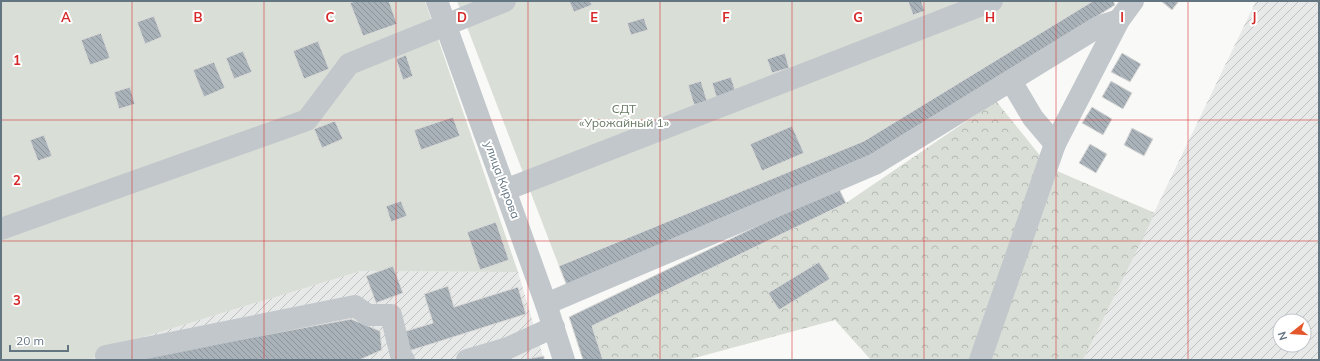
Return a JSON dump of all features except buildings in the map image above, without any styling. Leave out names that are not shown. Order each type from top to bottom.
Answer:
[{"type":"street","name":"улица Кирова","points":[[437,1],[546,304],[564,360]]},
{"type":"street","points":[[1,229],[306,120],[349,64],[505,1]]},
{"type":"street","points":[[505,190],[992,1]]},
{"type":"street","points":[[980,360],[1054,144],[1119,20],[1133,1]]},
{"type":"street","points":[[546,304],[875,164],[1098,27],[1119,20]]},
{"type":"street","points":[[1011,81],[1033,118],[1054,144]]},
{"type":"street","points":[[106,356],[355,306],[368,315],[391,315],[402,359],[404,360]]},
{"type":"street","points":[[467,360],[509,354],[554,327]]},
{"type":"shaded area","points":[[1256,1],[1319,1],[1319,360],[1083,360]]},
{"type":"shaded area","points":[[361,271],[518,272],[544,360],[91,360],[103,349]]},
{"type":"green space","points":[[1,1],[425,1],[518,272],[361,271],[104,349],[91,360],[1,360]]},
{"type":"green space","name":"СДТ «Урожайный 1»","points":[[457,1],[1093,1],[864,141],[559,266]]},
{"type":"green space","points":[[996,101],[1050,168],[1155,213],[1083,360],[871,360],[835,320],[687,360],[603,360],[592,326],[846,203]]}]
